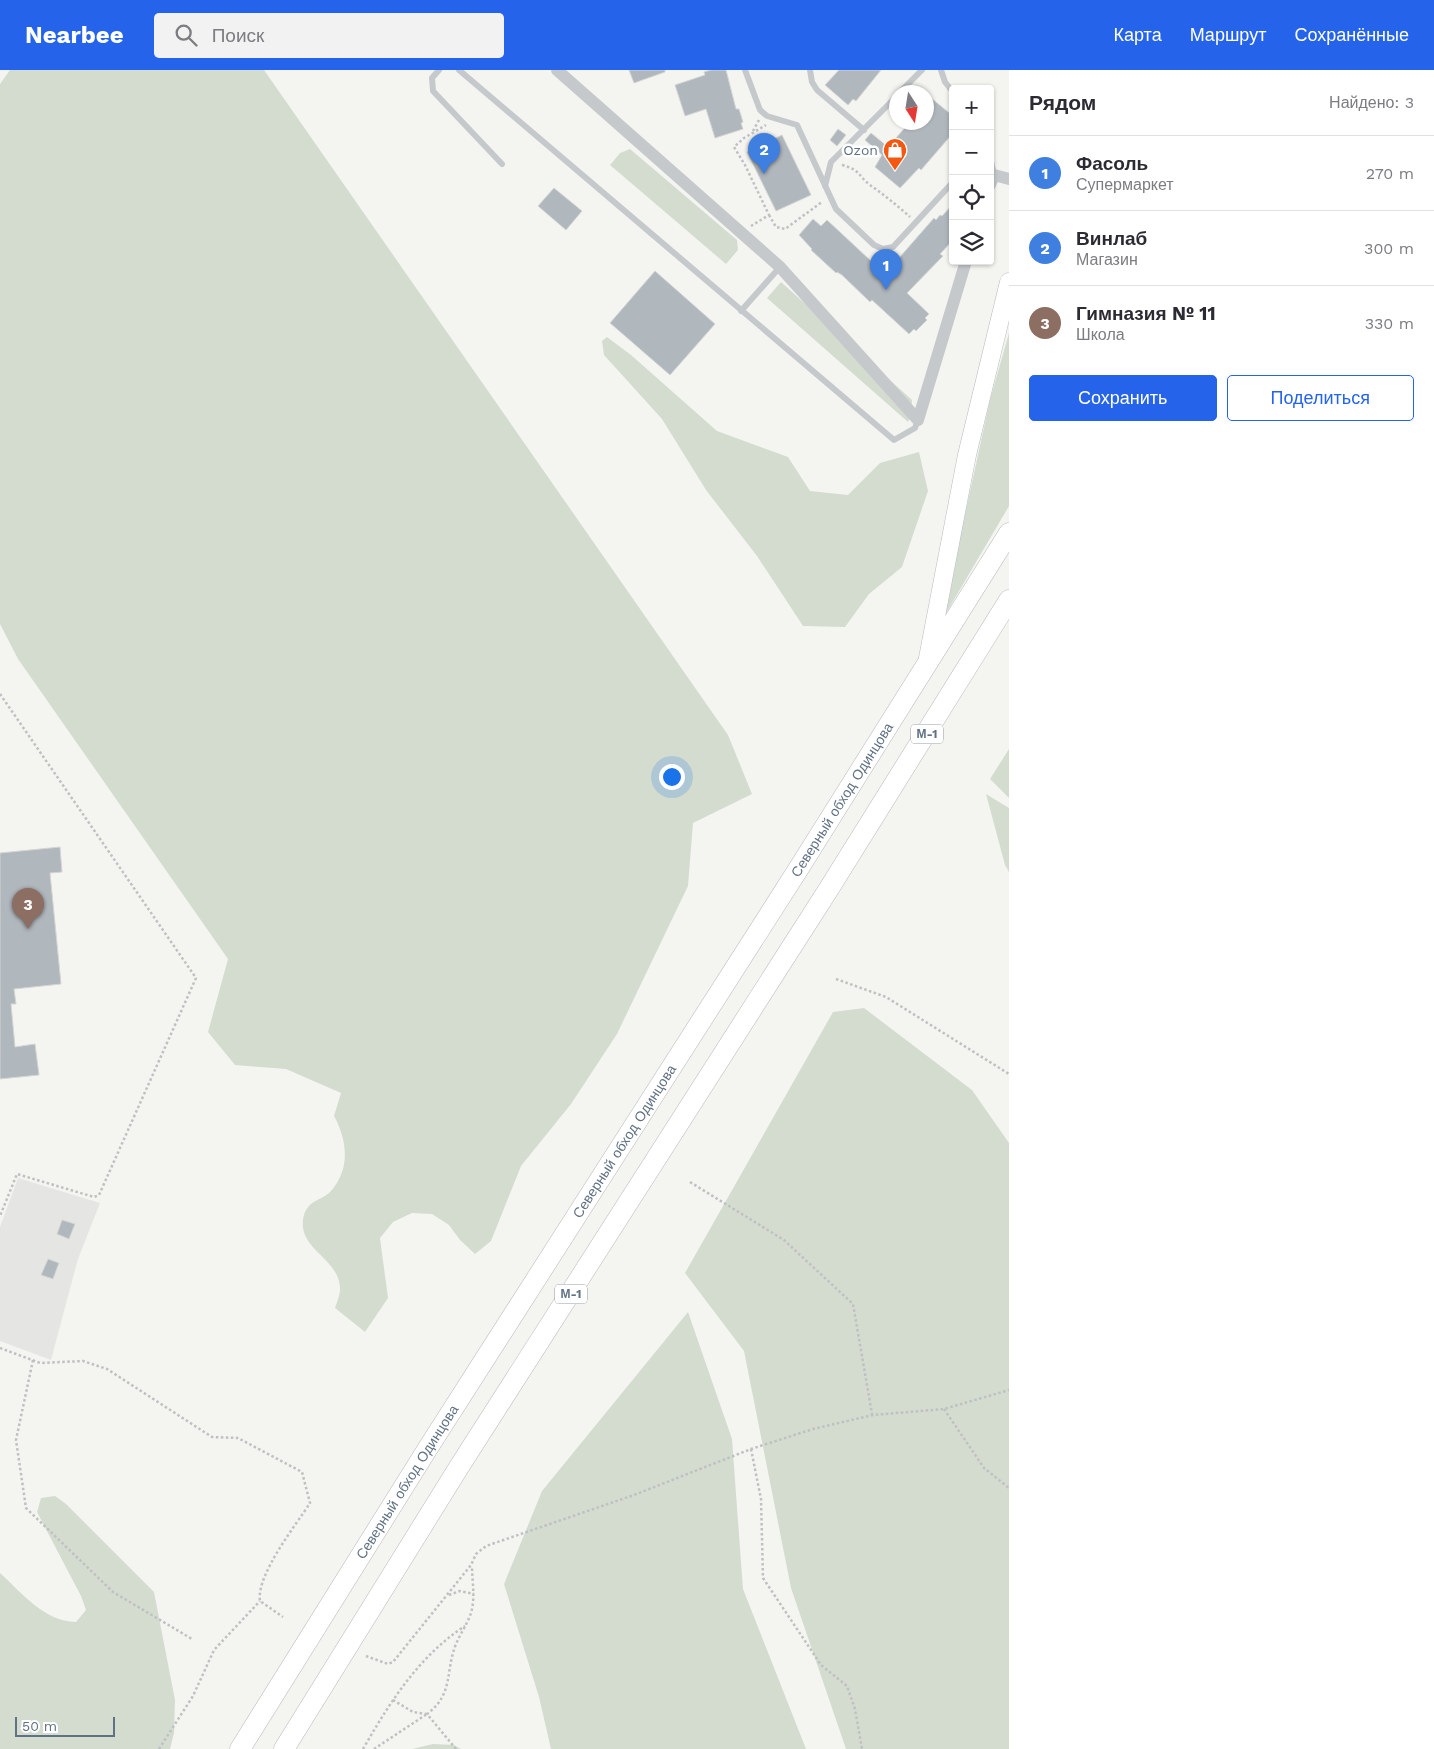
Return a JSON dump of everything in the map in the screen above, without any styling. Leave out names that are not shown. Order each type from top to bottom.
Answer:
[{"type":"highway","name":"Северный обход Одинцова","points":[[240,1749],[423,1456],[1009,533]]},
{"type":"highway","name":"М-1","points":[[284,1749],[459,1467],[830,887],[1009,600]]},
{"type":"main road","name":"М-1","points":[[927,663],[967,455],[1009,282]]},
{"type":"main road","name":"М-1","points":[[992,628],[1009,606]]},
{"type":"street","points":[[557,70],[780,267],[918,420]]},
{"type":"street","points":[[994,178],[1009,179]]},
{"type":"street","points":[[918,420],[965,265]]},
{"type":"lane","points":[[439,70],[432,78],[433,91],[502,164]]},
{"type":"lane","points":[[458,70],[894,440],[915,428],[918,420]]},
{"type":"lane","points":[[745,70],[760,110],[767,116],[797,125],[836,209],[844,219],[874,246],[884,249],[893,247],[949,186]]},
{"type":"lane","points":[[810,70],[812,82],[817,90],[864,130]]},
{"type":"lane","points":[[907,85],[922,70]]},
{"type":"lane","points":[[941,70],[949,87]]},
{"type":"lane","points":[[825,186],[831,162],[889,103]]},
{"type":"lane","points":[[741,311],[780,267]]},
{"type":"path","points":[[786,121],[771,122],[744,138],[734,147],[745,165],[769,215],[776,227],[784,229],[830,197]]},
{"type":"path","points":[[831,162],[853,168],[916,223]]},
{"type":"path","points":[[741,233],[769,215]]},
{"type":"path","points":[[0,694],[196,978],[99,1195],[94,1197],[17,1174],[0,1216]]},
{"type":"path","points":[[836,979],[886,997],[1009,1074]]},
{"type":"path","points":[[690,1182],[784,1240],[852,1304],[872,1415]]},
{"type":"path","points":[[0,1348],[40,1363],[83,1361],[107,1369],[212,1438],[238,1438],[302,1472],[310,1503],[267,1571],[258,1592],[260,1601],[283,1617]]},
{"type":"path","points":[[33,1360],[16,1440],[26,1508],[113,1592],[192,1639]]},
{"type":"path","points":[[366,1656],[388,1664],[393,1662],[472,1565],[476,1554],[486,1546],[634,1495],[751,1449],[813,1429],[872,1415],[944,1409],[1009,1390]]},
{"type":"path","points":[[944,1409],[984,1468],[1009,1488]]},
{"type":"path","points":[[751,1449],[761,1499],[763,1578],[821,1665],[847,1686],[855,1709],[862,1749]]},
{"type":"path","points":[[374,1749],[428,1714],[438,1706],[444,1696],[455,1646],[472,1609],[474,1594],[472,1565]]},
{"type":"path","points":[[448,1595],[460,1591],[474,1594]]},
{"type":"path","points":[[159,1749],[193,1696],[214,1650],[260,1601]]},
{"type":"path","points":[[364,1749],[393,1700],[432,1652],[447,1638],[466,1625]]},
{"type":"path","points":[[393,1700],[413,1712],[428,1714],[456,1749]]},
{"type":"shaded area","points":[[10,70],[264,70],[728,735],[752,794],[693,823],[688,886],[617,1034],[571,1104],[521,1166],[491,1241],[475,1254],[460,1240],[449,1225],[432,1214],[412,1213],[393,1222],[380,1238],[388,1298],[365,1332],[335,1308],[340,1291],[338,1279],[334,1270],[307,1239],[303,1230],[303,1220],[307,1208],[331,1191],[342,1173],[345,1154],[344,1144],[334,1116],[341,1093],[286,1069],[235,1065],[208,1032],[228,959],[18,659],[0,624],[0,84]]},
{"type":"shaded area","points":[[630,149],[737,240],[738,250],[726,264],[610,165],[620,153]]},
{"type":"shaded area","points":[[781,282],[912,400],[911,415],[908,422],[767,298]]},
{"type":"shaded area","points":[[1009,333],[1009,506],[942,620],[990,400]]},
{"type":"shaded area","points":[[607,337],[631,355],[717,431],[788,457],[810,491],[848,495],[880,463],[919,452],[928,491],[902,567],[869,594],[845,627],[803,626],[757,556],[706,490],[662,419],[604,355],[602,341]]},
{"type":"shaded area","points":[[1009,749],[1009,798],[990,779]]},
{"type":"shaded area","points":[[986,794],[1009,808],[1009,872],[1005,865]]},
{"type":"shaded area","points":[[864,1008],[972,1090],[1009,1143],[1009,1749],[846,1749],[791,1588],[744,1351],[685,1273],[833,1012]]},
{"type":"shaded area","points":[[18,1178],[100,1203],[78,1259],[51,1360],[0,1341],[0,1227]]},
{"type":"shaded area","points":[[688,1312],[732,1439],[743,1589],[806,1749],[551,1749],[539,1697],[504,1584],[542,1491]]},
{"type":"shaded area","points":[[55,1496],[66,1504],[154,1592],[175,1700],[174,1733],[170,1749],[0,1749],[0,1573],[35,1605],[54,1617],[76,1622],[86,1610],[81,1596],[37,1512],[41,1498]]},
{"type":"shaded area","points":[[433,1744],[454,1745],[461,1749],[412,1749]]},
{"type":"building","points":[[629,70],[665,70],[665,72],[634,83]]},
{"type":"building","points":[[726,70],[736,109],[739,109],[743,122],[741,123],[743,129],[715,138],[706,109],[685,116],[675,85],[705,75],[704,72]]},
{"type":"building","points":[[839,70],[881,70],[856,101],[853,99],[848,105],[825,85]]},
{"type":"building","points":[[934,100],[949,113],[949,138],[921,170],[919,168],[900,188],[875,167],[882,155],[865,140],[871,133],[888,147],[903,130],[934,130]]},
{"type":"building","points":[[838,129],[846,135],[837,146],[830,140]]},
{"type":"building","points":[[782,135],[811,195],[776,211],[747,152]]},
{"type":"building","points":[[554,188],[582,211],[566,230],[538,206]]},
{"type":"building","points":[[949,208],[949,244],[940,254],[943,256],[907,293],[929,314],[925,318],[927,320],[916,331],[914,329],[909,334],[872,300],[870,302],[842,275],[836,273],[811,250],[799,235],[813,219],[821,226],[827,220],[885,274],[934,218],[936,220],[940,215],[942,216]]},
{"type":"building","points":[[655,271],[715,324],[670,375],[610,323]]},
{"type":"building","points":[[60,847],[62,872],[50,873],[61,984],[14,989],[16,1004],[11,1004],[15,1047],[35,1044],[39,1075],[0,1079],[0,853]]},
{"type":"building","points":[[62,1220],[75,1224],[69,1239],[57,1234]]},
{"type":"building","points":[[48,1259],[59,1263],[53,1279],[41,1275]]},
{"type":"place","name":"Ozon","points":[[895,171]]},
{"type":"place","name":"Винлаб","points":[[764,174]]},
{"type":"place","name":"Фасоль","points":[[886,290]]},
{"type":"place","name":"Гимназия № 11","points":[[28,929]]}]
